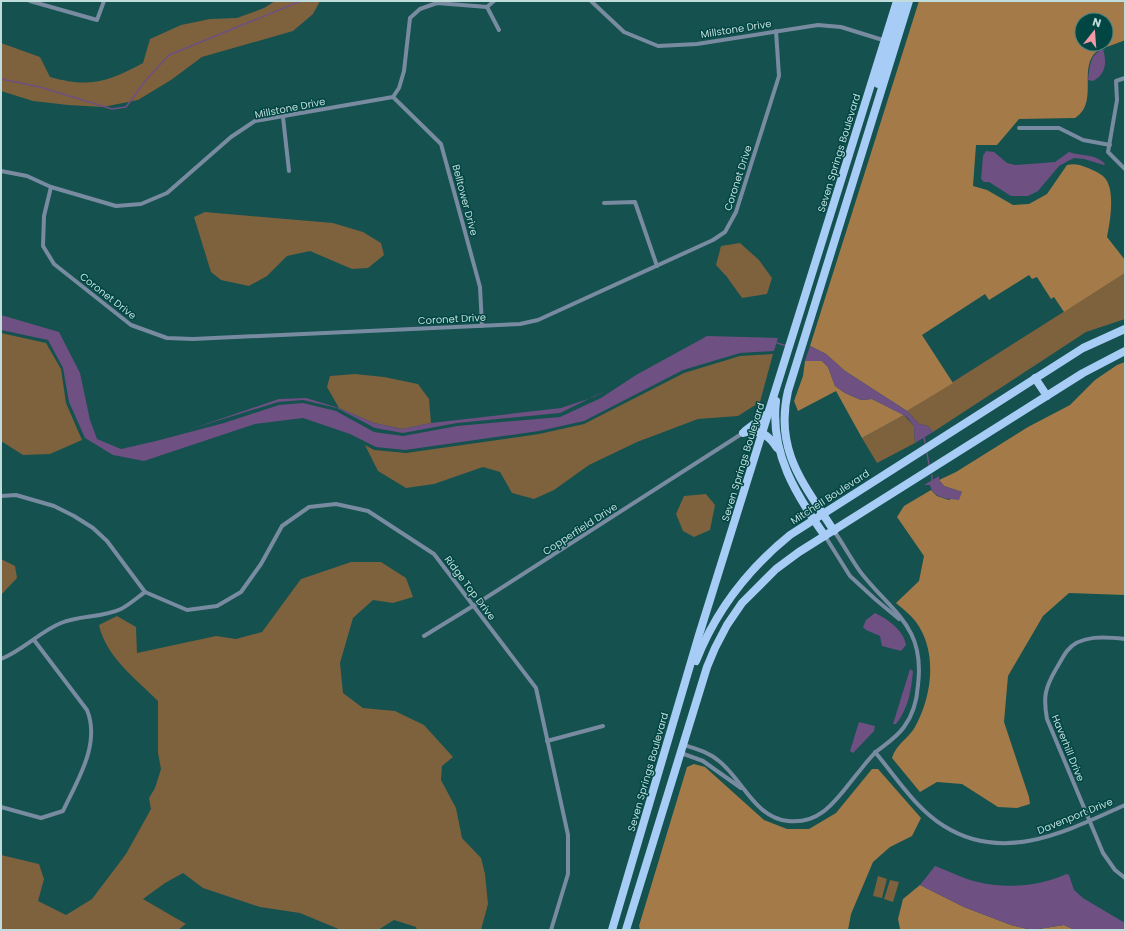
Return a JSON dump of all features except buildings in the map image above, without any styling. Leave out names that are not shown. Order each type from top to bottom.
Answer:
[{"type":"main road","name":"Seven Springs Boulevard","points":[[890,42],[897,1]]},
{"type":"main road","points":[[834,531],[795,469],[786,441],[784,425],[785,409],[795,370],[874,114],[874,98],[902,1]]},
{"type":"main road","name":"Seven Springs Boulevard","points":[[612,930],[693,656],[768,413],[890,42],[909,1]]},
{"type":"main road","name":"Mitchell Boulevard","points":[[657,780],[693,670],[707,635],[738,585],[763,558],[790,535],[1035,378],[1083,348],[1125,329]]},
{"type":"main road","points":[[626,930],[707,667],[727,625],[742,603],[772,573],[799,552],[1104,360],[1125,352]]},
{"type":"main road","points":[[1035,378],[1047,396]]},
{"type":"main road","points":[[777,388],[775,426],[779,451]]},
{"type":"main road","points":[[743,433],[761,421],[768,413]]},
{"type":"main road","points":[[743,433],[751,431],[762,433],[772,441],[779,451],[790,478],[813,520],[825,536]]},
{"type":"street","points":[[30,1],[97,20],[104,1]]},
{"type":"street","points":[[392,97],[399,88],[404,71],[410,18],[420,9],[437,3],[487,7],[494,1]]},
{"type":"street","name":"Millstone Drive","points":[[591,1],[624,32],[658,46],[697,44],[776,31],[830,25],[890,42]]},
{"type":"street","points":[[487,7],[499,30]]},
{"type":"street","name":"Coronet Drive","points":[[51,187],[44,216],[43,246],[54,264],[131,325],[167,338],[193,339],[520,324],[538,320],[713,240],[725,232],[736,212],[779,76],[776,31]]},
{"type":"street","points":[[1125,78],[1116,81],[1117,100],[1108,152],[1125,169]]},
{"type":"street","name":"Millstone Drive","points":[[1,170],[26,176],[51,187],[116,206],[141,204],[167,193],[231,136],[254,121],[392,97]]},
{"type":"street","name":"Belltower Drive","points":[[392,97],[441,144],[480,287],[482,326]]},
{"type":"street","points":[[283,117],[289,171]]},
{"type":"street","points":[[1019,128],[1059,128],[1083,140],[1110,145]]},
{"type":"street","points":[[604,203],[635,202],[657,266]]},
{"type":"street","name":"Copperfield Drive","points":[[424,636],[743,433]]},
{"type":"street","points":[[1,496],[16,495],[54,506],[93,528],[107,541],[145,592],[121,609],[107,614],[72,618],[59,624],[1,659]]},
{"type":"street","name":"Ridge Top Drive","points":[[145,592],[188,610],[216,606],[241,592],[261,564],[282,526],[309,507],[336,504],[368,511],[434,554],[536,688],[568,835],[568,874],[551,930]]},
{"type":"street","points":[[681,753],[703,761],[743,789],[767,812],[776,818],[787,821],[808,820],[825,811],[875,752],[903,729],[910,718],[914,706],[920,674],[920,659],[917,644],[906,624],[862,574],[834,531]]},
{"type":"street","points":[[825,536],[850,576],[906,624]]},
{"type":"street","name":"Haverhill Drive","points":[[1125,639],[1102,636],[1081,641],[1068,650],[1049,681],[1043,701],[1047,719],[1103,853],[1115,870],[1125,878]]},
{"type":"street","points":[[1,807],[41,818],[62,811],[88,756],[92,723],[88,710],[34,640]]},
{"type":"street","points":[[547,741],[603,726]]},
{"type":"street","points":[[684,745],[706,752],[720,761],[736,778],[743,789]]},
{"type":"street","name":"Davenport Drive","points":[[875,752],[923,809],[943,826],[969,838],[990,843],[1012,844],[1037,840],[1089,821],[1125,805]]},
{"type":"shaded area","points":[[275,1],[320,1],[313,14],[293,31],[202,57],[171,80],[138,100],[103,107],[68,105],[33,101],[1,91],[1,43],[40,57],[50,77],[76,82],[98,81],[119,75],[143,63],[150,39],[181,25],[210,19],[237,18],[264,8]]},
{"type":"shaded area","points":[[919,1],[1125,1],[1125,40],[1114,44],[1114,12],[1074,12],[1074,52],[1096,52],[1088,67],[1086,104],[1082,112],[1075,118],[1019,119],[997,145],[976,145],[973,186],[987,190],[1013,205],[1029,204],[1047,194],[1067,165],[1080,165],[1098,173],[1108,182],[1110,189],[1111,215],[1107,237],[1125,260],[1125,273],[1064,312],[1054,297],[1051,299],[1037,277],[1032,279],[1029,275],[989,300],[985,294],[922,335],[953,383],[907,411],[845,371],[826,354],[810,346]]},
{"type":"shaded area","points":[[1098,52],[1104,52],[1105,63],[1101,75],[1093,81],[1088,80],[1091,62]]},
{"type":"shaded area","points":[[986,151],[994,152],[1007,163],[1015,165],[1055,162],[1069,152],[1098,158],[1105,164],[1074,158],[1059,166],[1038,191],[1028,196],[1011,196],[989,182],[984,182],[981,179],[983,156]]},
{"type":"shaded area","points":[[205,212],[333,223],[363,232],[381,243],[384,255],[368,268],[352,269],[310,251],[287,256],[267,276],[249,286],[221,280],[211,272],[194,217]]},
{"type":"shaded area","points":[[740,243],[759,260],[772,278],[767,294],[742,298],[727,277],[716,265],[721,246]]},
{"type":"shaded area","points":[[1125,273],[1125,319],[1086,332],[933,432],[928,426],[919,424],[907,411]]},
{"type":"shaded area","points":[[1,315],[59,332],[80,373],[90,420],[97,439],[121,449],[224,423],[279,405],[303,403],[336,411],[374,432],[403,436],[457,426],[560,417],[601,398],[636,375],[707,336],[778,338],[774,351],[740,353],[683,370],[584,421],[539,431],[405,450],[376,447],[350,434],[303,418],[255,424],[144,461],[113,455],[85,438],[69,402],[63,368],[48,340],[1,330]]},
{"type":"shaded area","points":[[1,333],[46,343],[61,369],[66,403],[82,440],[50,454],[23,455],[1,441]]},
{"type":"shaded area","points":[[810,346],[826,354],[845,371],[907,411],[919,424],[928,426],[933,432],[915,443],[914,426],[907,417],[872,399],[861,400],[845,393],[835,386],[828,367],[822,361],[805,361]]},
{"type":"shaded area","points":[[773,354],[760,402],[738,416],[698,419],[637,442],[589,465],[554,490],[534,499],[512,493],[500,472],[483,467],[434,484],[406,488],[378,471],[365,445],[374,450],[406,453],[539,434],[584,424],[684,373],[740,356]]},
{"type":"shaded area","points":[[805,361],[822,361],[828,367],[835,386],[845,393],[861,400],[872,399],[904,415],[862,438],[836,391],[798,411],[794,401],[803,376]]},
{"type":"shaded area","points":[[1125,362],[1125,595],[1069,593],[1043,616],[1008,676],[1004,722],[1030,804],[1017,808],[998,807],[962,784],[937,782],[920,792],[892,758],[896,749],[915,727],[921,715],[929,688],[930,674],[928,647],[923,634],[914,619],[896,603],[919,581],[924,556],[897,517],[904,506],[931,490],[937,496],[949,500],[962,492],[944,486],[939,480],[956,472],[1028,427],[1070,405],[1095,380],[1117,365]]},
{"type":"shaded area","points":[[355,374],[384,377],[418,384],[429,399],[431,423],[402,429],[374,423],[339,408],[327,387],[330,376]]},
{"type":"shaded area","points":[[306,398],[339,408],[374,423],[402,429],[431,423],[561,408],[590,398],[560,413],[457,423],[403,433],[375,428],[337,408],[303,400],[278,402],[191,429],[279,399]]},
{"type":"shaded area","points":[[904,415],[914,426],[915,443],[877,463],[862,438]]},
{"type":"shaded area","points":[[939,476],[939,480],[944,486],[962,492],[959,500],[941,497],[934,493],[930,485],[924,485]]},
{"type":"shaded area","points":[[706,494],[715,505],[710,530],[694,537],[683,531],[676,514],[684,496]]},
{"type":"shaded area","points":[[1,559],[15,566],[17,578],[1,595]]},
{"type":"shaded area","points":[[351,562],[381,562],[406,578],[413,597],[393,603],[373,600],[353,618],[340,663],[343,693],[363,708],[395,711],[424,725],[453,757],[442,766],[441,780],[456,808],[462,838],[481,858],[485,874],[488,904],[481,930],[417,930],[416,927],[394,920],[378,930],[341,930],[300,913],[260,907],[203,888],[183,873],[165,883],[143,899],[186,924],[178,930],[1,930],[1,855],[39,864],[44,879],[38,901],[66,915],[92,899],[126,854],[151,809],[149,798],[155,788],[161,769],[158,753],[158,701],[123,667],[115,657],[103,637],[99,625],[117,616],[136,627],[137,653],[216,636],[236,639],[262,632],[301,579]]},
{"type":"shaded area","points":[[875,613],[890,622],[899,630],[905,640],[906,645],[901,651],[882,646],[880,636],[866,630],[863,627],[866,620]]},
{"type":"shaded area","points":[[910,669],[913,671],[909,699],[900,718],[896,724],[893,724]]},
{"type":"shaded area","points":[[859,722],[875,726],[874,731],[853,753],[850,751]]},
{"type":"shaded area","points":[[694,764],[705,767],[764,820],[787,829],[809,829],[836,813],[872,769],[878,769],[921,818],[912,836],[890,847],[873,862],[851,914],[848,930],[640,930],[639,926],[687,767]]},
{"type":"shaded area","points":[[935,866],[973,881],[1011,886],[1035,884],[1066,874],[1069,875],[1074,890],[1083,898],[1125,923],[1125,930],[1075,930],[1064,925],[1032,930],[1011,925],[964,907],[920,885]]},
{"type":"shaded area","points":[[878,876],[887,879],[882,898],[873,896]]},
{"type":"shaded area","points":[[890,880],[899,882],[893,902],[884,899]]},
{"type":"shaded area","points":[[920,885],[964,907],[1011,925],[1031,930],[900,929],[898,919],[903,899]]},
{"type":"shaded area","points":[[1064,925],[1075,930],[1034,930]]},
{"type":"waterway","points":[[1,79],[40,87],[112,109],[126,107],[146,80],[169,55],[301,1]]},
{"type":"waterway","points":[[777,343],[787,346]]},
{"type":"waterway","points":[[924,437],[925,443]]},
{"type":"waterway","points":[[927,453],[929,465]]},
{"type":"waterway","points":[[932,475],[932,480]]}]
